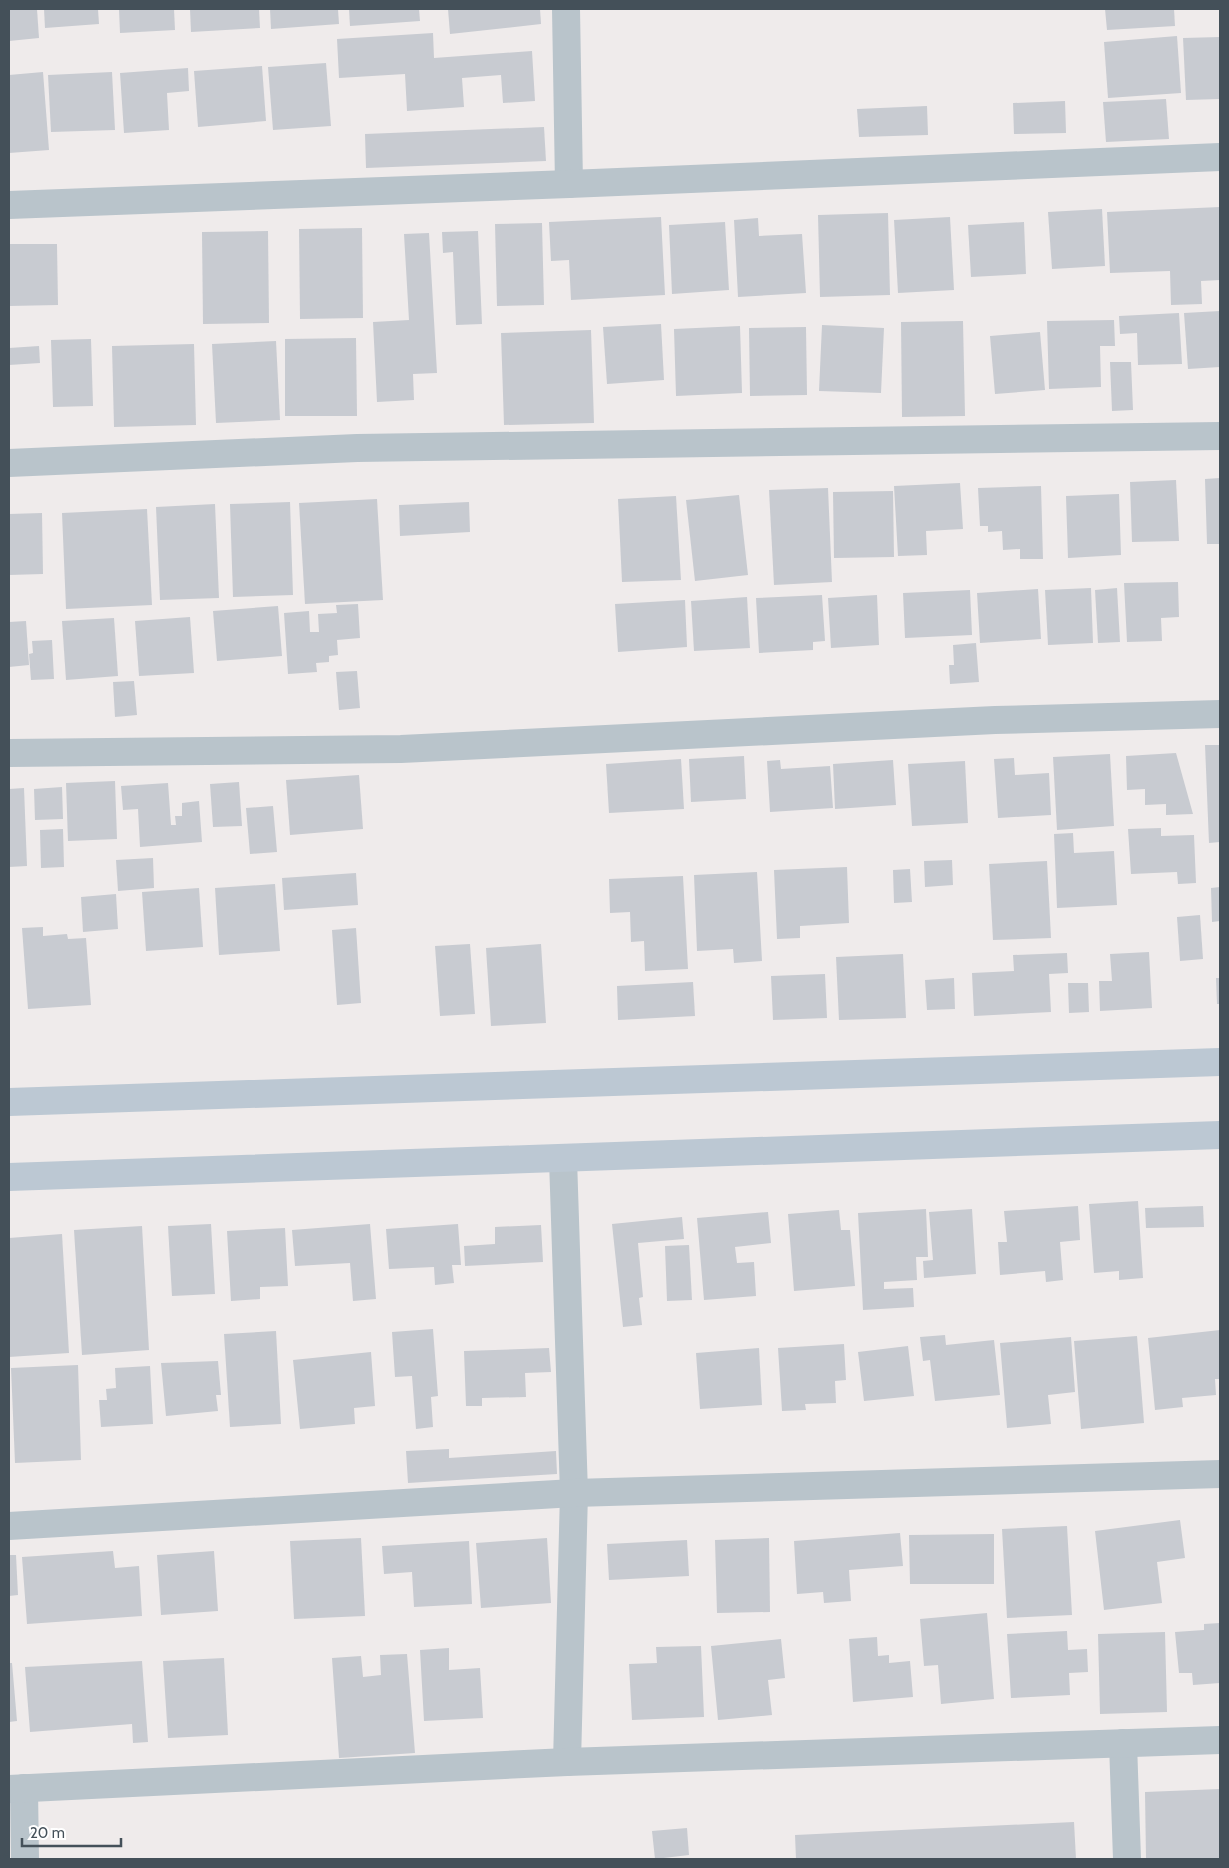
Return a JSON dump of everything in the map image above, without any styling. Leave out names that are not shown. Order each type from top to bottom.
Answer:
[{"type":"main road","points":[[9,1102],[1220,1062]]},
{"type":"main road","points":[[9,1177],[1220,1135]]},
{"type":"street","points":[[566,9],[569,184]]},
{"type":"street","points":[[9,205],[1220,157]]},
{"type":"street","points":[[9,463],[357,448],[1220,436]]},
{"type":"street","points":[[9,753],[401,748],[985,720],[1220,714]]},
{"type":"street","points":[[563,1159],[574,1493],[567,1762]]},
{"type":"street","points":[[9,1526],[574,1493],[1220,1474]]},
{"type":"street","points":[[25,1859],[16,1788],[567,1762],[1220,1740]]},
{"type":"street","points":[[1123,1743],[1127,1859]]},
{"type":"building","points":[[9,9],[37,9],[39,38],[9,41]]},
{"type":"building","points":[[44,9],[98,9],[99,24],[45,28]]},
{"type":"building","points":[[119,9],[174,9],[175,30],[120,33]]},
{"type":"building","points":[[190,9],[259,9],[260,28],[191,32]]},
{"type":"building","points":[[270,9],[338,9],[339,24],[271,29]]},
{"type":"building","points":[[349,9],[419,9],[420,21],[350,26]]},
{"type":"building","points":[[448,9],[540,9],[541,24],[450,34]]},
{"type":"building","points":[[1105,9],[1174,9],[1175,26],[1107,30]]},
{"type":"building","points":[[433,33],[434,58],[532,51],[535,101],[503,103],[501,75],[462,78],[464,107],[407,111],[405,74],[339,78],[337,39]]},
{"type":"building","points":[[1177,36],[1181,93],[1108,98],[1104,42]]},
{"type":"building","points":[[1220,37],[1220,99],[1186,100],[1183,38]]},
{"type":"building","points":[[326,63],[331,126],[273,130],[268,67]]},
{"type":"building","points":[[262,66],[266,121],[198,127],[194,71]]},
{"type":"building","points":[[188,68],[189,91],[167,93],[169,130],[124,133],[120,73]]},
{"type":"building","points":[[43,72],[49,150],[9,153],[9,75]]},
{"type":"building","points":[[112,72],[115,130],[51,132],[48,75]]},
{"type":"building","points":[[1166,99],[1169,139],[1106,142],[1103,102]]},
{"type":"building","points":[[1065,101],[1066,133],[1014,134],[1013,103]]},
{"type":"building","points":[[927,106],[928,135],[859,137],[857,109]]},
{"type":"building","points":[[544,127],[546,161],[366,168],[365,134]]},
{"type":"building","points":[[1220,207],[1220,280],[1201,281],[1202,304],[1171,305],[1170,271],[1110,273],[1107,212]]},
{"type":"building","points":[[1102,209],[1105,266],[1052,269],[1048,212]]},
{"type":"building","points":[[888,213],[890,295],[820,297],[818,215]]},
{"type":"building","points":[[661,217],[665,295],[571,300],[569,260],[551,261],[549,222]]},
{"type":"building","points":[[950,217],[954,290],[898,293],[894,220]]},
{"type":"building","points":[[758,218],[759,236],[802,234],[806,293],[738,297],[734,220]]},
{"type":"building","points":[[725,222],[729,290],[672,294],[669,225]]},
{"type":"building","points":[[1024,222],[1026,274],[971,277],[968,225]]},
{"type":"building","points":[[542,223],[544,305],[497,306],[495,224]]},
{"type":"building","points":[[362,228],[363,318],[300,319],[299,229]]},
{"type":"building","points":[[268,231],[269,323],[203,324],[202,232]]},
{"type":"building","points":[[478,231],[482,324],[456,325],[453,252],[443,253],[442,232]]},
{"type":"building","points":[[429,233],[437,373],[413,374],[414,400],[377,402],[373,322],[409,320],[404,234]]},
{"type":"building","points":[[9,244],[57,244],[58,305],[9,306]]},
{"type":"building","points":[[1220,311],[1220,367],[1188,369],[1184,313]]},
{"type":"building","points":[[1179,313],[1182,364],[1138,365],[1137,333],[1120,334],[1119,316]]},
{"type":"building","points":[[1114,320],[1115,346],[1100,346],[1101,387],[1049,389],[1047,321]]},
{"type":"building","points":[[963,321],[965,416],[902,417],[901,322]]},
{"type":"building","points":[[661,324],[664,380],[607,384],[603,327]]},
{"type":"building","points":[[822,325],[884,328],[881,393],[819,391]]},
{"type":"building","points":[[740,326],[742,393],[676,396],[674,329]]},
{"type":"building","points":[[806,327],[807,395],[750,396],[749,328]]},
{"type":"building","points":[[591,330],[594,423],[504,425],[501,333]]},
{"type":"building","points":[[1040,332],[1045,390],[995,394],[990,336]]},
{"type":"building","points":[[356,338],[357,416],[285,416],[285,339]]},
{"type":"building","points":[[91,339],[93,406],[53,407],[51,340]]},
{"type":"building","points":[[276,341],[280,420],[216,423],[212,344]]},
{"type":"building","points":[[194,344],[196,425],[114,427],[112,346]]},
{"type":"building","points":[[39,346],[40,363],[9,365],[9,348]]},
{"type":"building","points":[[1110,362],[1131,362],[1133,410],[1112,411]]},
{"type":"building","points":[[1220,478],[1220,544],[1207,544],[1205,479]]},
{"type":"building","points":[[1176,480],[1179,541],[1132,542],[1130,482]]},
{"type":"building","points":[[960,483],[963,529],[926,531],[927,555],[898,556],[894,486]]},
{"type":"building","points":[[1041,486],[1043,559],[1020,559],[1020,549],[1003,550],[1002,531],[988,532],[988,526],[980,526],[978,488]]},
{"type":"building","points":[[828,488],[832,582],[774,585],[769,490]]},
{"type":"building","points":[[893,491],[894,557],[834,558],[833,492]]},
{"type":"building","points":[[1119,494],[1121,555],[1068,558],[1066,496]]},
{"type":"building","points":[[739,495],[748,575],[695,581],[686,500]]},
{"type":"building","points":[[676,496],[681,580],[622,582],[618,499]]},
{"type":"building","points":[[377,499],[383,600],[305,604],[299,503]]},
{"type":"building","points":[[290,502],[293,595],[233,597],[230,504]]},
{"type":"building","points":[[469,502],[470,532],[400,536],[399,505]]},
{"type":"building","points":[[215,504],[219,598],[160,600],[156,507]]},
{"type":"building","points":[[147,509],[152,605],[66,609],[62,513]]},
{"type":"building","points":[[42,513],[43,574],[9,575],[9,514]]},
{"type":"building","points":[[1178,582],[1179,617],[1161,618],[1162,641],[1127,642],[1124,583]]},
{"type":"building","points":[[1091,588],[1093,643],[1048,645],[1045,590]]},
{"type":"building","points":[[1117,588],[1120,642],[1098,643],[1095,590]]},
{"type":"building","points":[[1038,589],[1041,639],[980,643],[977,593]]},
{"type":"building","points":[[970,590],[972,635],[905,638],[903,593]]},
{"type":"building","points":[[822,595],[825,641],[813,642],[813,650],[759,653],[756,598]]},
{"type":"building","points":[[877,595],[879,645],[831,648],[828,598]]},
{"type":"building","points":[[747,597],[750,648],[694,651],[691,601]]},
{"type":"building","points":[[685,600],[687,647],[618,652],[615,604]]},
{"type":"building","points":[[358,604],[360,638],[337,640],[338,655],[329,656],[329,662],[316,663],[317,672],[288,674],[284,613],[309,611],[310,632],[319,632],[318,614],[337,613],[336,605]]},
{"type":"building","points":[[278,606],[282,656],[217,661],[213,611]]},
{"type":"building","points":[[190,617],[194,673],[139,676],[135,621]]},
{"type":"building","points":[[114,618],[118,676],[66,680],[62,621]]},
{"type":"building","points":[[26,621],[29,665],[9,667],[9,622]]},
{"type":"building","points":[[52,640],[54,679],[31,680],[29,654],[33,653],[32,641]]},
{"type":"building","points":[[976,643],[979,682],[950,684],[949,665],[954,665],[953,645]]},
{"type":"building","points":[[357,671],[360,708],[339,710],[336,672]]},
{"type":"building","points":[[134,681],[137,715],[115,717],[113,682]]},
{"type":"building","points":[[1205,745],[1220,745],[1220,842],[1209,843]]},
{"type":"building","points":[[1176,753],[1193,814],[1166,815],[1166,804],[1145,805],[1145,789],[1127,790],[1126,756]]},
{"type":"building","points":[[1110,754],[1114,826],[1057,830],[1053,757]]},
{"type":"building","points":[[744,756],[746,799],[691,802],[689,759]]},
{"type":"building","points":[[1014,758],[1015,775],[1049,773],[1051,815],[998,818],[994,759]]},
{"type":"building","points":[[681,759],[684,809],[609,813],[606,764]]},
{"type":"building","points":[[780,760],[781,769],[830,766],[833,808],[770,812],[767,761]]},
{"type":"building","points":[[893,760],[896,805],[835,809],[833,764]]},
{"type":"building","points":[[965,761],[968,823],[912,826],[908,764]]},
{"type":"building","points":[[359,775],[363,829],[290,835],[286,780]]},
{"type":"building","points":[[115,781],[117,839],[68,841],[66,783]]},
{"type":"building","points":[[239,782],[242,826],[213,827],[210,784]]},
{"type":"building","points":[[168,783],[171,825],[176,825],[175,816],[182,816],[182,803],[199,801],[202,842],[140,847],[138,809],[123,810],[121,786]]},
{"type":"building","points":[[62,787],[63,819],[35,820],[34,789]]},
{"type":"building","points":[[24,788],[27,866],[9,867],[9,789]]},
{"type":"building","points":[[273,806],[277,852],[250,854],[246,808]]},
{"type":"building","points":[[1161,828],[1161,836],[1194,835],[1196,883],[1178,884],[1177,872],[1131,874],[1128,829]]},
{"type":"building","points":[[63,829],[64,867],[41,868],[40,830]]},
{"type":"building","points":[[1073,833],[1074,853],[1114,851],[1117,905],[1057,908],[1054,834]]},
{"type":"building","points":[[153,858],[154,888],[118,891],[116,860]]},
{"type":"building","points":[[952,860],[953,885],[925,887],[924,861]]},
{"type":"building","points":[[1047,861],[1051,938],[993,940],[989,864]]},
{"type":"building","points":[[847,867],[849,923],[800,926],[800,938],[777,939],[774,870]]},
{"type":"building","points":[[910,869],[912,902],[894,903],[893,870]]},
{"type":"building","points":[[757,872],[762,961],[734,963],[733,949],[697,951],[694,875]]},
{"type":"building","points":[[356,873],[358,905],[284,910],[282,878]]},
{"type":"building","points":[[683,876],[688,969],[645,971],[644,941],[631,942],[630,912],[610,913],[609,879]]},
{"type":"building","points":[[275,884],[280,951],[219,955],[215,888]]},
{"type":"building","points":[[1220,887],[1220,921],[1212,922],[1211,888]]},
{"type":"building","points":[[199,888],[203,947],[146,951],[142,892]]},
{"type":"building","points":[[116,894],[118,929],[83,932],[81,897]]},
{"type":"building","points":[[1200,915],[1203,959],[1180,961],[1177,917]]},
{"type":"building","points":[[43,927],[43,936],[67,934],[68,939],[86,938],[91,1005],[28,1009],[22,928]]},
{"type":"building","points":[[356,928],[361,1003],[337,1005],[332,930]]},
{"type":"building","points":[[470,944],[475,1014],[440,1016],[435,946]]},
{"type":"building","points":[[541,944],[546,1023],[491,1026],[486,948]]},
{"type":"building","points":[[1149,952],[1152,1008],[1100,1011],[1099,981],[1112,981],[1110,954]]},
{"type":"building","points":[[1067,953],[1068,973],[1049,974],[1051,1012],[974,1016],[972,973],[1014,971],[1013,955]]},
{"type":"building","points":[[903,954],[906,1018],[839,1020],[836,957]]},
{"type":"building","points":[[825,974],[827,1018],[773,1020],[771,976]]},
{"type":"building","points":[[954,978],[955,1009],[927,1010],[925,980]]},
{"type":"building","points":[[1216,978],[1220,978],[1220,1004],[1217,1004]]},
{"type":"building","points":[[693,982],[695,1016],[618,1020],[617,986]]},
{"type":"building","points":[[1068,983],[1088,983],[1089,1012],[1069,1013]]},
{"type":"building","points":[[1138,1201],[1143,1278],[1119,1280],[1119,1271],[1094,1273],[1089,1204]]},
{"type":"building","points":[[1078,1206],[1080,1240],[1060,1242],[1063,1280],[1046,1282],[1045,1271],[1000,1275],[998,1242],[1007,1242],[1004,1211]]},
{"type":"building","points":[[1203,1206],[1204,1227],[1146,1228],[1145,1208]]},
{"type":"building","points":[[926,1209],[928,1257],[916,1257],[917,1280],[884,1282],[884,1289],[913,1288],[914,1307],[863,1310],[858,1213]]},
{"type":"building","points":[[972,1209],[976,1274],[924,1278],[923,1261],[933,1260],[929,1212]]},
{"type":"building","points":[[839,1210],[841,1230],[850,1230],[855,1286],[794,1291],[788,1214]]},
{"type":"building","points":[[768,1212],[771,1243],[735,1247],[737,1263],[754,1262],[756,1296],[704,1300],[697,1218]]},
{"type":"building","points":[[682,1217],[684,1239],[638,1243],[643,1297],[639,1298],[642,1325],[623,1327],[612,1224]]},
{"type":"building","points":[[211,1224],[215,1294],[172,1296],[168,1226]]},
{"type":"building","points":[[370,1224],[376,1299],[353,1301],[350,1263],[295,1266],[292,1230]]},
{"type":"building","points":[[458,1224],[461,1265],[452,1265],[454,1283],[435,1285],[434,1267],[389,1269],[386,1229]]},
{"type":"building","points":[[541,1225],[543,1262],[465,1266],[464,1246],[495,1244],[495,1227]]},
{"type":"building","points":[[142,1226],[149,1350],[82,1355],[74,1230]]},
{"type":"building","points":[[285,1228],[288,1286],[260,1287],[260,1299],[231,1301],[227,1231]]},
{"type":"building","points":[[62,1234],[69,1353],[9,1357],[9,1238]]},
{"type":"building","points":[[689,1245],[692,1300],[667,1301],[665,1246]]},
{"type":"building","points":[[433,1329],[438,1396],[431,1397],[433,1427],[416,1429],[412,1376],[395,1377],[392,1332]]},
{"type":"building","points":[[1220,1330],[1220,1379],[1215,1379],[1216,1395],[1182,1398],[1183,1407],[1155,1410],[1148,1338]]},
{"type":"building","points":[[276,1331],[281,1424],[230,1427],[224,1334]]},
{"type":"building","points":[[945,1335],[946,1345],[994,1340],[1000,1395],[935,1401],[930,1360],[923,1361],[920,1337]]},
{"type":"building","points":[[1137,1336],[1144,1423],[1081,1429],[1074,1341]]},
{"type":"building","points":[[1071,1337],[1075,1392],[1048,1395],[1051,1424],[1007,1428],[1000,1343]]},
{"type":"building","points":[[844,1344],[846,1380],[835,1381],[836,1403],[805,1404],[806,1410],[782,1411],[778,1348]]},
{"type":"building","points":[[908,1346],[914,1396],[864,1401],[858,1352]]},
{"type":"building","points":[[549,1348],[551,1372],[525,1373],[526,1397],[482,1398],[482,1406],[466,1406],[464,1351]]},
{"type":"building","points":[[759,1348],[762,1405],[700,1409],[696,1353]]},
{"type":"building","points":[[371,1352],[375,1406],[354,1408],[355,1424],[300,1429],[293,1360]]},
{"type":"building","points":[[218,1361],[221,1395],[216,1395],[218,1411],[166,1416],[161,1363]]},
{"type":"building","points":[[78,1365],[81,1460],[15,1463],[11,1368]]},
{"type":"building","points":[[150,1366],[153,1424],[101,1427],[99,1400],[107,1400],[106,1389],[116,1388],[115,1368]]},
{"type":"building","points":[[449,1449],[449,1458],[556,1451],[557,1474],[408,1483],[406,1451]]},
{"type":"building","points":[[1180,1520],[1185,1558],[1157,1562],[1162,1603],[1104,1610],[1095,1531]]},
{"type":"building","points":[[1067,1526],[1072,1615],[1007,1618],[1002,1529]]},
{"type":"building","points":[[900,1533],[903,1566],[849,1570],[851,1601],[824,1603],[823,1592],[797,1594],[794,1541]]},
{"type":"building","points":[[994,1534],[994,1584],[910,1584],[909,1535]]},
{"type":"building","points":[[361,1538],[365,1616],[294,1619],[290,1541]]},
{"type":"building","points":[[547,1538],[551,1603],[481,1608],[476,1543]]},
{"type":"building","points":[[769,1538],[770,1612],[717,1613],[715,1540]]},
{"type":"building","points":[[687,1540],[689,1576],[609,1580],[607,1544]]},
{"type":"building","points":[[469,1541],[472,1604],[414,1607],[412,1572],[384,1574],[382,1546]]},
{"type":"building","points":[[113,1551],[115,1568],[139,1566],[142,1616],[27,1624],[22,1557]]},
{"type":"building","points":[[214,1551],[218,1611],[161,1615],[157,1555]]},
{"type":"building","points":[[9,1555],[16,1555],[18,1595],[9,1596]]},
{"type":"building","points":[[987,1613],[994,1699],[941,1704],[938,1665],[924,1666],[920,1619]]},
{"type":"building","points":[[1220,1623],[1220,1683],[1193,1685],[1192,1673],[1179,1673],[1175,1632],[1204,1630],[1204,1624]]},
{"type":"building","points":[[1067,1631],[1068,1650],[1087,1649],[1088,1672],[1069,1673],[1070,1695],[1011,1698],[1007,1634]]},
{"type":"building","points":[[1165,1632],[1167,1712],[1100,1714],[1098,1634]]},
{"type":"building","points":[[877,1637],[878,1656],[889,1655],[889,1663],[910,1661],[913,1697],[853,1702],[849,1639]]},
{"type":"building","points":[[781,1639],[785,1678],[768,1680],[772,1715],[718,1720],[711,1646]]},
{"type":"building","points":[[701,1646],[704,1717],[632,1720],[629,1664],[657,1663],[656,1647]]},
{"type":"building","points":[[449,1648],[449,1670],[480,1668],[483,1718],[424,1721],[420,1650]]},
{"type":"building","points":[[407,1654],[415,1753],[339,1758],[332,1658],[361,1656],[363,1677],[381,1675],[380,1655]]},
{"type":"building","points":[[224,1658],[228,1735],[168,1738],[163,1661]]},
{"type":"building","points":[[142,1661],[148,1742],[133,1743],[132,1724],[30,1732],[25,1667]]},
{"type":"building","points":[[9,1663],[12,1663],[17,1721],[9,1722]]},
{"type":"building","points":[[1220,1789],[1220,1859],[1146,1859],[1145,1792]]},
{"type":"building","points":[[1074,1822],[1076,1859],[796,1859],[795,1835]]},
{"type":"building","points":[[687,1828],[689,1855],[655,1859],[652,1831]]}]
